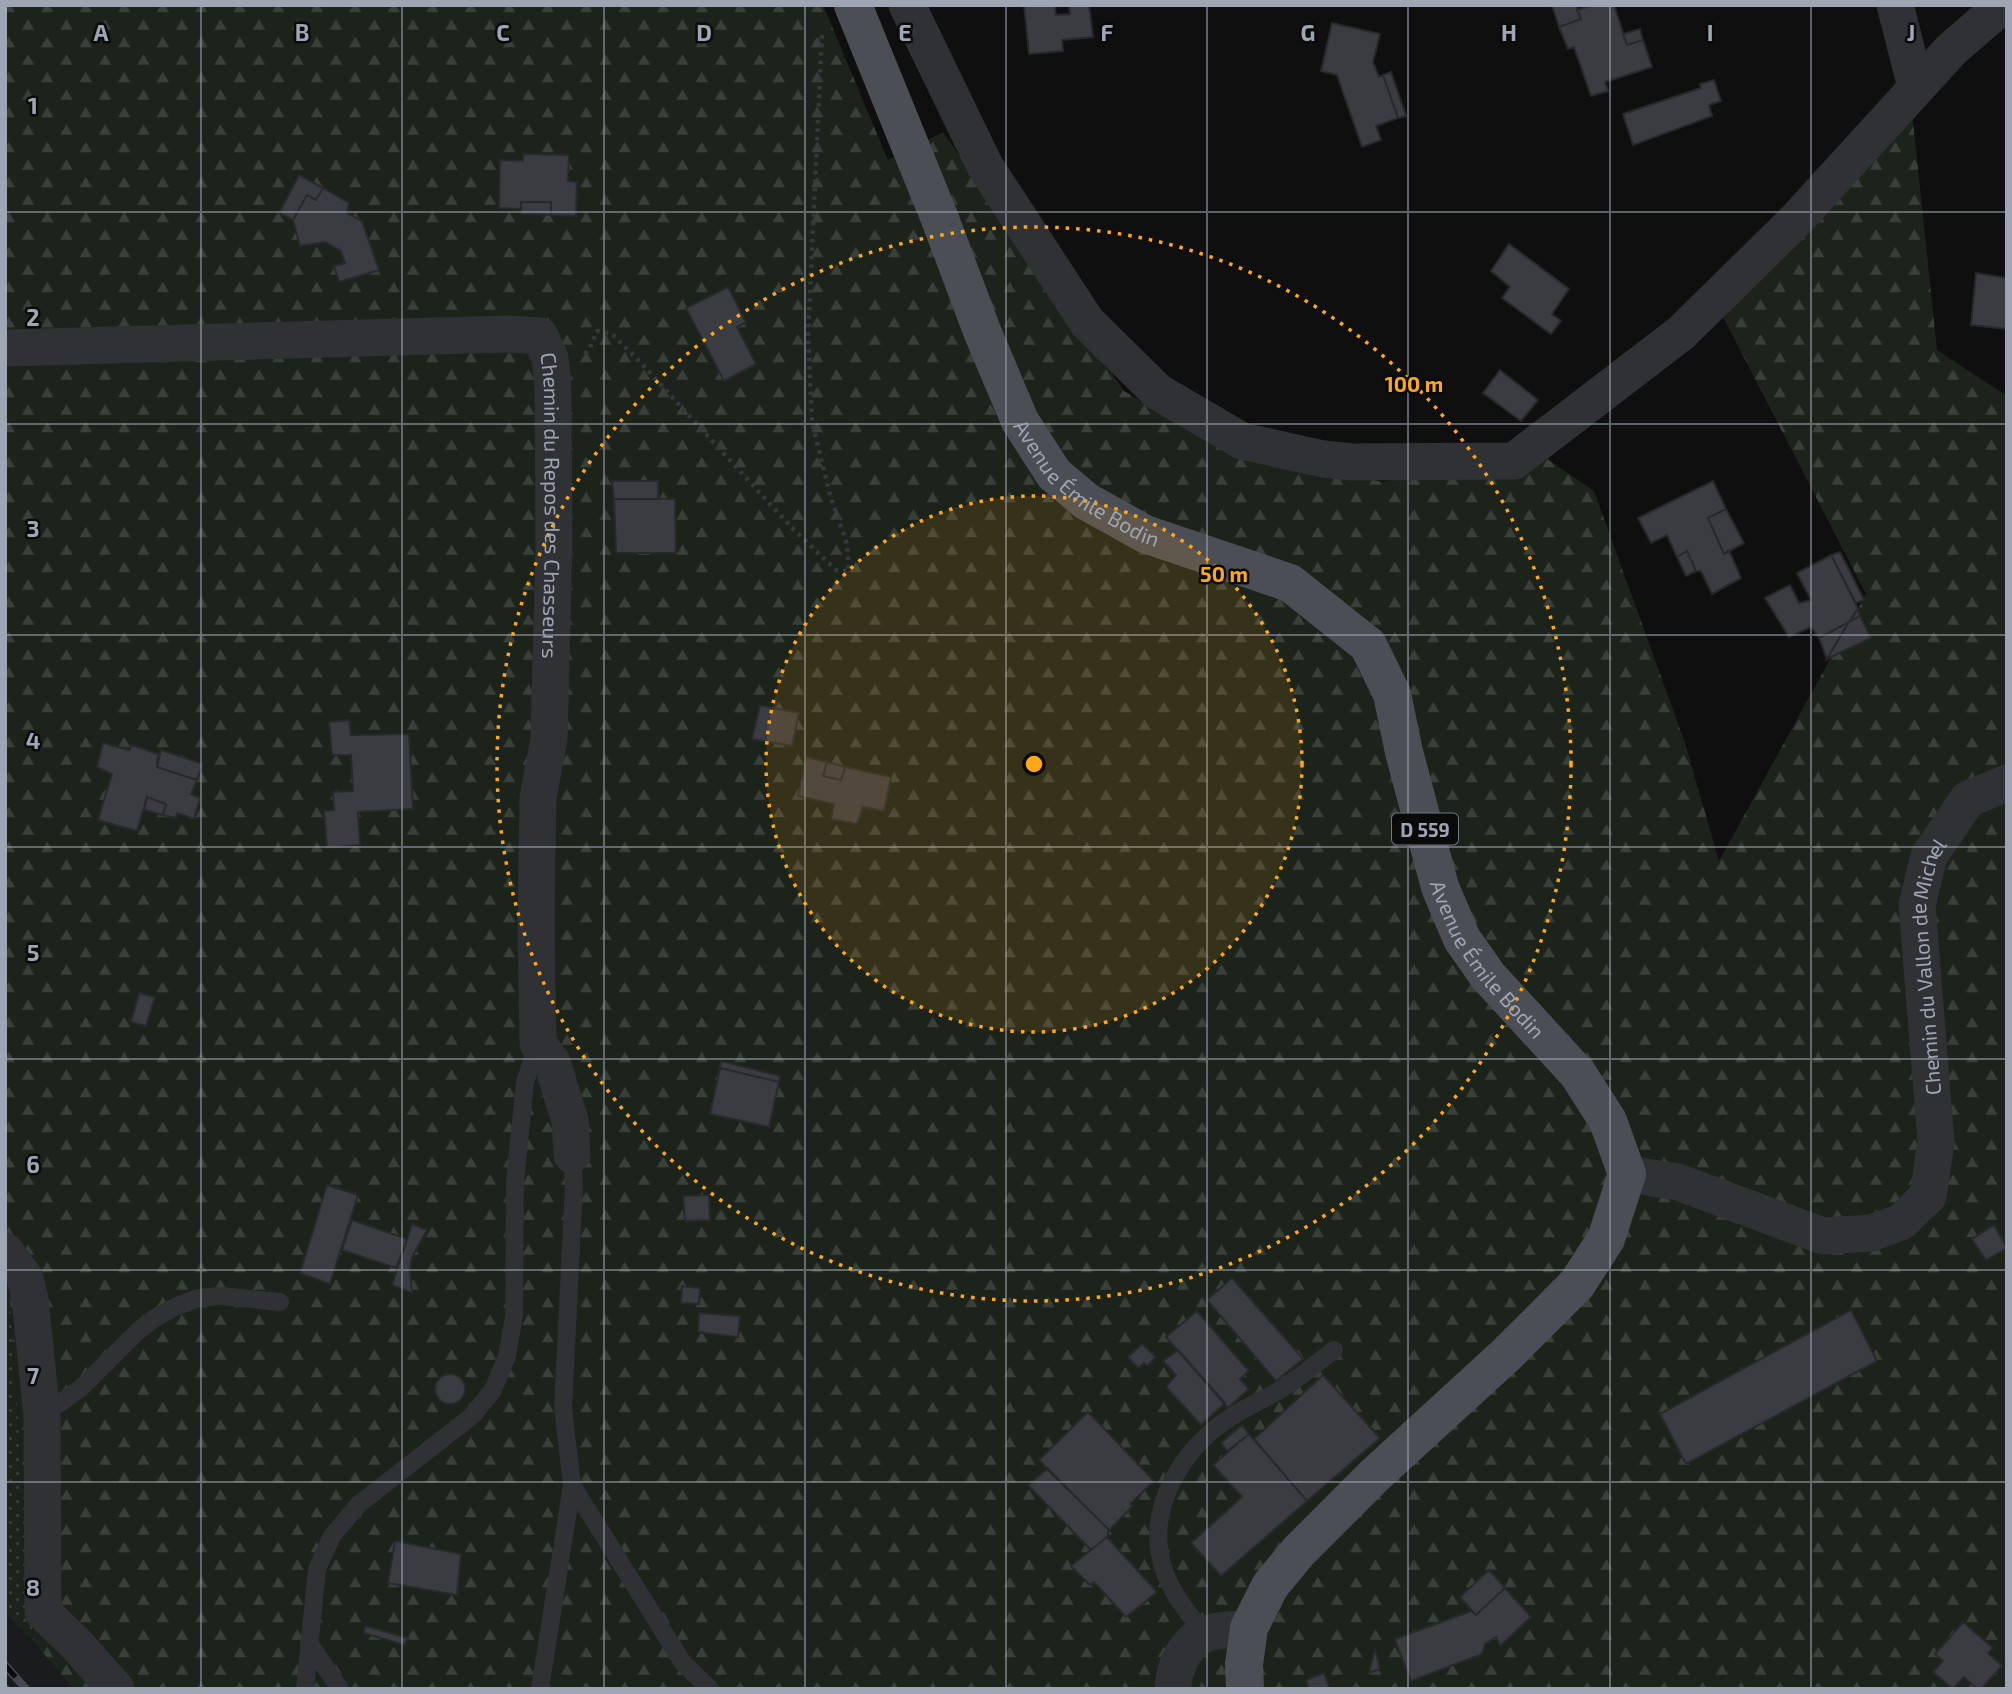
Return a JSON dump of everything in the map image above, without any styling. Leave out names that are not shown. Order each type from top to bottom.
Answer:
[{"type":"main road","name":"Avenue Émile Bodin","points":[[853,5],[1020,421],[1054,474],[1086,501],[1145,534],[1290,583],[1368,645],[1392,694],[1440,887],[1462,939],[1488,976],[1578,1074],[1608,1121],[1627,1174]]},
{"type":"main road","points":[[1245,1689],[1244,1664],[1249,1628],[1270,1586],[1299,1551],[1375,1475],[1507,1354],[1577,1284],[1606,1240],[1627,1174]]},
{"type":"street","points":[[906,5],[985,166],[1087,322],[1158,392],[1242,440],[1323,459],[1352,462],[1514,461],[1681,333],[1796,220],[1952,50],[2003,5]]},
{"type":"street","points":[[1895,5],[1916,88]]},
{"type":"street","name":"Chemin du Repos des Chasseurs","points":[[5,348],[509,334],[540,336],[550,358],[552,387],[554,547],[549,739],[538,797],[538,1044]]},
{"type":"street","name":"Chemin du Vallon de Michel","points":[[1627,1174],[1678,1182],[1823,1236],[1871,1233],[1901,1222],[1928,1196],[1936,1142],[1917,905],[1929,856],[1968,799],[2007,783]]},
{"type":"street","points":[[538,1044],[552,1062],[569,1121],[572,1155]]},
{"type":"street","points":[[5,1251],[25,1278],[30,1298],[41,1416],[43,1612],[116,1689]]},
{"type":"street","points":[[1176,1676],[1189,1645],[1205,1634],[1249,1628]]},
{"type":"lane","points":[[305,1689],[317,1569],[332,1536],[359,1504],[472,1416],[493,1390],[507,1356],[514,1316],[515,1182],[525,1082],[538,1044]]},
{"type":"lane","points":[[540,1689],[572,1485],[564,1408],[573,1198],[572,1155]]},
{"type":"lane","points":[[41,1416],[81,1388],[138,1331],[175,1307],[198,1298],[221,1296],[280,1302]]},
{"type":"lane","points":[[1205,1634],[1182,1605],[1163,1568],[1157,1533],[1162,1505],[1176,1471],[1202,1441],[1230,1417],[1275,1394],[1334,1350]]},
{"type":"lane","points":[[572,1485],[683,1663],[710,1689]]},
{"type":"lane","points":[[309,1643],[340,1689]]},
{"type":"path","points":[[550,358],[577,363],[590,348],[597,331],[612,334],[642,363],[792,528],[836,569],[849,571],[847,544],[830,495],[813,422],[808,336],[822,27]]},
{"type":"shaded area","points":[[5,1613],[33,1641],[73,1689],[5,1689]]},
{"type":"green space","points":[[5,5],[823,5],[888,160],[943,132],[1124,391],[1222,449],[1383,482],[1534,450],[1594,491],[1685,743],[1719,861],[1866,594],[1720,311],[1911,102],[1937,350],[2007,396],[2007,1689],[73,1689],[33,1641],[8,1272],[5,1269]]},
{"type":"green space","points":[[5,1269],[8,1272],[33,1641],[5,1613]]},
{"type":"building","points":[[1024,5],[1055,5],[1056,15],[1070,14],[1069,5],[1089,5],[1093,37],[1062,40],[1063,51],[1029,54]]},
{"type":"building","points":[[1552,5],[1576,5],[1581,19],[1559,27]]},
{"type":"building","points":[[1593,5],[1614,5],[1627,45],[1643,40],[1652,67],[1605,82],[1608,91],[1591,96],[1574,47],[1568,49],[1559,27],[1581,19],[1577,10]]},
{"type":"building","points":[[1332,23],[1380,34],[1373,62],[1379,77],[1383,75],[1398,118],[1376,126],[1381,140],[1362,147],[1337,75],[1321,71]]},
{"type":"building","points":[[1640,29],[1643,40],[1627,45],[1623,34]]},
{"type":"building","points":[[1391,72],[1406,116],[1398,118],[1383,75]]},
{"type":"building","points":[[1714,80],[1721,101],[1709,105],[1712,116],[1633,145],[1623,114],[1701,88],[1700,84]]},
{"type":"building","points":[[523,154],[569,155],[568,181],[577,182],[576,216],[551,215],[551,202],[521,202],[521,209],[499,208],[500,160],[523,161]]},
{"type":"building","points":[[299,175],[323,188],[316,200],[307,195],[293,220],[279,213]]},
{"type":"building","points":[[323,188],[349,203],[347,213],[362,221],[379,270],[339,282],[334,266],[345,263],[341,251],[325,242],[300,246],[293,220],[307,195],[316,200]]},
{"type":"building","points":[[521,202],[551,202],[551,215],[521,214]]},
{"type":"building","points":[[1509,244],[1569,289],[1552,314],[1561,321],[1551,334],[1502,298],[1510,287],[1491,271]]},
{"type":"building","points":[[1976,273],[2007,278],[2007,329],[1971,325]]},
{"type":"building","points":[[728,287],[746,322],[737,327],[756,364],[724,381],[686,308]]},
{"type":"building","points":[[1500,370],[1538,400],[1521,421],[1483,393]]},
{"type":"building","points":[[612,481],[658,481],[658,499],[614,499]]},
{"type":"building","points":[[1713,481],[1726,509],[1708,518],[1724,554],[1729,550],[1741,578],[1712,594],[1701,571],[1696,571],[1687,551],[1677,557],[1667,535],[1651,543],[1638,518]]},
{"type":"building","points":[[614,499],[675,499],[676,553],[616,553]]},
{"type":"building","points":[[1726,509],[1744,543],[1724,554],[1708,518]]},
{"type":"building","points":[[1687,551],[1696,571],[1686,576],[1677,557]]},
{"type":"building","points":[[1840,552],[1864,600],[1856,603],[1831,555]]},
{"type":"building","points":[[1831,555],[1858,609],[1849,622],[1819,638],[1811,627],[1789,637],[1765,598],[1790,585],[1799,603],[1811,600],[1797,573]]},
{"type":"building","points":[[1858,609],[1860,616],[1849,622],[1855,612]]},
{"type":"building","points":[[1860,616],[1871,638],[1827,659],[1849,622]]},
{"type":"building","points":[[1849,622],[1833,648],[1827,659],[1819,638]]},
{"type":"building","points":[[760,705],[799,713],[792,746],[752,739]]},
{"type":"building","points":[[349,720],[351,735],[409,734],[413,809],[358,812],[360,845],[327,848],[324,811],[334,810],[333,792],[353,791],[351,755],[332,755],[329,722]]},
{"type":"building","points":[[103,743],[129,750],[132,745],[158,754],[157,767],[197,780],[191,794],[200,798],[194,819],[177,813],[176,818],[163,815],[166,804],[147,797],[137,831],[98,820],[112,774],[97,767]]},
{"type":"building","points":[[161,750],[203,764],[197,780],[157,767]]},
{"type":"building","points":[[806,757],[827,762],[823,776],[841,780],[845,767],[891,777],[884,811],[863,807],[857,824],[831,819],[834,804],[798,796]]},
{"type":"building","points":[[827,762],[845,767],[841,780],[823,776]]},
{"type":"building","points":[[147,797],[166,804],[163,815],[144,810]]},
{"type":"building","points":[[139,993],[155,997],[146,1026],[131,1022]]},
{"type":"building","points":[[721,1061],[780,1076],[779,1082],[720,1068]]},
{"type":"building","points":[[720,1068],[779,1082],[769,1127],[710,1114]]},
{"type":"building","points":[[327,1185],[358,1195],[330,1284],[300,1273]]},
{"type":"building","points":[[709,1195],[710,1220],[685,1221],[683,1196]]},
{"type":"building","points":[[352,1220],[407,1239],[396,1268],[342,1250]]},
{"type":"building","points":[[412,1224],[427,1230],[412,1257],[412,1293],[392,1285]]},
{"type":"building","points":[[1994,1225],[2007,1248],[1986,1260],[1972,1239]]},
{"type":"building","points":[[1232,1278],[1303,1359],[1276,1381],[1207,1300]]},
{"type":"building","points":[[682,1286],[700,1288],[699,1304],[681,1303]]},
{"type":"building","points":[[1851,1310],[1877,1361],[1686,1464],[1660,1414]]},
{"type":"building","points":[[1197,1311],[1249,1371],[1240,1379],[1249,1389],[1228,1408],[1166,1337]]},
{"type":"building","points":[[699,1313],[740,1316],[738,1337],[698,1332]]},
{"type":"building","points":[[1142,1344],[1156,1357],[1147,1366],[1144,1363],[1138,1368],[1128,1357]]},
{"type":"building","points":[[1178,1350],[1225,1403],[1201,1425],[1166,1387],[1176,1375],[1163,1361]]},
{"type":"building","points":[[450,1374],[461,1378],[465,1389],[461,1400],[450,1404],[439,1400],[435,1389],[439,1378]]},
{"type":"building","points":[[1323,1375],[1380,1438],[1307,1501],[1254,1439]]},
{"type":"building","points":[[1088,1412],[1154,1481],[1130,1504],[1133,1506],[1109,1530],[1039,1460]]},
{"type":"building","points":[[1242,1425],[1249,1434],[1227,1451],[1221,1443]]},
{"type":"building","points":[[1249,1434],[1307,1501],[1221,1576],[1191,1543],[1242,1497],[1213,1465]]},
{"type":"building","points":[[1047,1469],[1109,1530],[1107,1537],[1091,1550],[1028,1485]]},
{"type":"building","points":[[1107,1537],[1157,1592],[1126,1617],[1094,1582],[1090,1585],[1071,1566]]},
{"type":"building","points":[[395,1541],[461,1554],[457,1595],[388,1583]]},
{"type":"building","points":[[1489,1570],[1505,1588],[1476,1615],[1460,1597]]},
{"type":"building","points":[[1505,1588],[1531,1617],[1500,1646],[1496,1637],[1485,1644],[1482,1654],[1411,1681],[1395,1639],[1471,1611],[1476,1615]]},
{"type":"building","points":[[1963,1622],[1993,1648],[1988,1653],[2002,1666],[1981,1689],[1977,1689],[1964,1677],[1953,1689],[1933,1672],[1943,1661],[1935,1654]]},
{"type":"building","points":[[365,1626],[408,1638],[404,1645],[364,1633]]},
{"type":"building","points":[[1375,1648],[1380,1669],[1369,1673]]},
{"type":"building","points":[[1324,1673],[1330,1689],[1309,1689],[1306,1680]]},
{"type":"railway","points":[[5,1665],[26,1689]]}]
